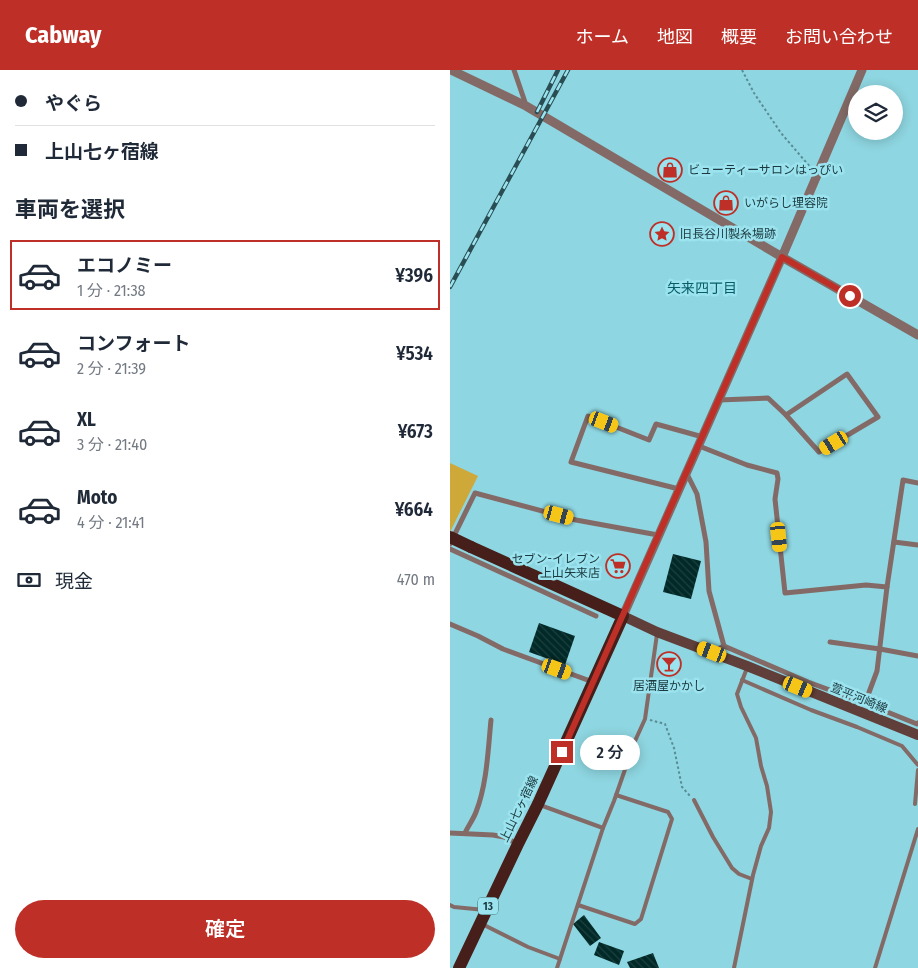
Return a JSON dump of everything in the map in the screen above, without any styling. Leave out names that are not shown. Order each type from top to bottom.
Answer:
[{"type":"main road","points":[[450,538],[623,616]]},
{"type":"main road","name":"萱平河崎線","points":[[623,616],[657,632],[712,652],[918,735]]},
{"type":"main road","name":"上山七ヶ宿線","points":[[459,968],[538,804],[623,616]]},
{"type":"street","points":[[452,70],[526,106],[918,335]]},
{"type":"street","points":[[514,70],[526,106]]},
{"type":"street","points":[[623,616],[782,257],[862,70]]},
{"type":"street","points":[[719,400],[768,398],[819,452],[878,417],[847,374],[786,415]]},
{"type":"street","points":[[680,490],[571,462],[588,416],[649,440],[656,424],[703,437]]},
{"type":"street","points":[[699,446],[748,465],[777,473],[775,499],[784,593],[866,584],[887,587]]},
{"type":"street","points":[[687,474],[697,494],[706,542],[709,591],[724,646]]},
{"type":"street","points":[[865,703],[877,671],[903,480],[918,483]]},
{"type":"street","points":[[450,544],[475,492],[576,520],[658,535]]},
{"type":"street","points":[[894,542],[918,545]]},
{"type":"street","points":[[450,549],[596,616]]},
{"type":"street","points":[[450,624],[503,649],[593,682]]},
{"type":"street","points":[[830,642],[918,656]]},
{"type":"street","points":[[712,652],[724,646],[808,682],[918,723]]},
{"type":"street","points":[[465,833],[475,813],[480,796],[488,755],[491,720]]},
{"type":"street","points":[[450,832],[493,835],[504,837],[518,844]]},
{"type":"lane","points":[[557,968],[603,828],[645,719],[657,632]]},
{"type":"lane","points":[[734,968],[752,879],[761,846],[769,828],[771,812],[756,738],[737,694],[747,666]]},
{"type":"lane","points":[[742,680],[902,746],[918,765]]},
{"type":"lane","points":[[915,804],[918,770]]},
{"type":"lane","points":[[578,905],[635,924],[641,919],[672,819],[668,812],[616,795]]},
{"type":"lane","points":[[694,800],[732,868],[739,874],[752,879]]},
{"type":"lane","points":[[538,804],[603,828]]},
{"type":"lane","points":[[875,968],[918,829]]},
{"type":"lane","points":[[450,905],[486,910]]},
{"type":"lane","points":[[480,923],[560,959]]},
{"type":"path","points":[[742,70],[754,93],[781,134],[817,176]]},
{"type":"path","points":[[645,719],[665,724],[674,748],[682,787],[694,800]]},
{"type":"shaded area","points":[[450,463],[478,476],[450,532]]},
{"type":"building","points":[[673,554],[701,561],[691,599],[663,592]]},
{"type":"building","points":[[539,623],[575,636],[565,665],[529,652]]},
{"type":"building","points":[[584,915],[601,938],[590,946],[573,924]]},
{"type":"building","points":[[599,942],[624,951],[619,965],[594,955]]},
{"type":"building","points":[[653,953],[659,968],[630,968],[627,962]]},
{"type":"railway","points":[[537,112],[558,70]]},
{"type":"railway","points":[[450,287],[568,70]]},
{"type":"place","name":"ビューティーサロンはっぴい","points":[[670,170]]},
{"type":"place","name":"いがらし理容院","points":[[726,203]]},
{"type":"place","name":"旧長谷川製糸場跡","points":[[662,234]]},
{"type":"place","name":"セブン-イレブン 上山矢来店","points":[[618,566]]},
{"type":"place","name":"居酒屋かかし","points":[[669,664]]},
{"type":"district","name":"矢来四丁目","points":[[702,288]]},
{"type":"route","points":[[562,752],[782,257],[850,296]]}]
